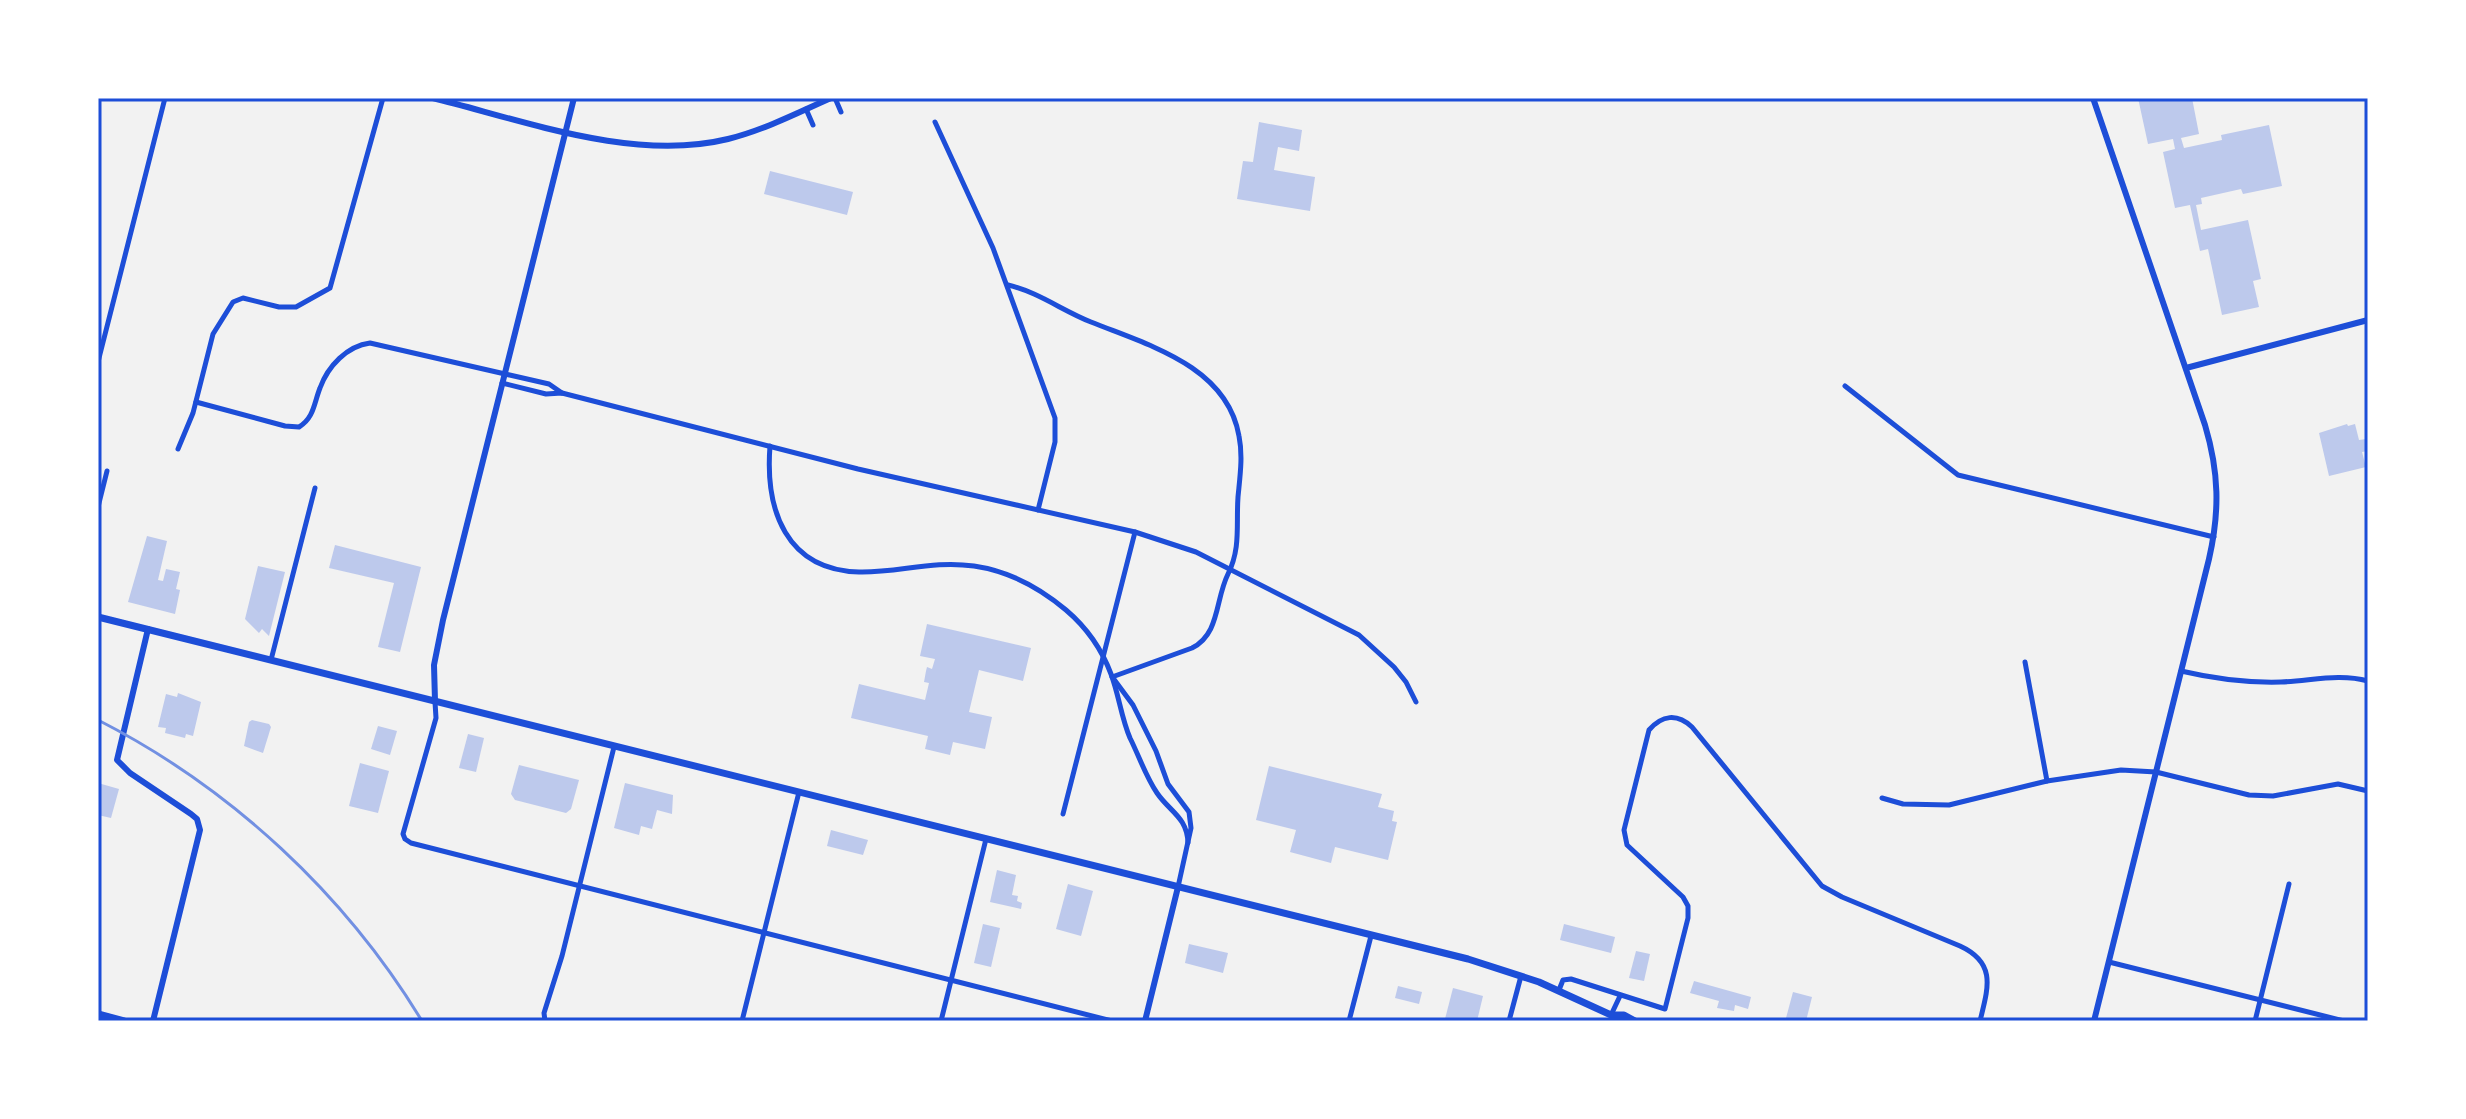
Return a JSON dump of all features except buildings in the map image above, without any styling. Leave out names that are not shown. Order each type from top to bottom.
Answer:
[{"type":"main road","points":[[98,617],[1480,962],[1559,990],[1613,1018],[1624,1015],[1635,1021]]},
{"type":"main road","points":[[98,1014],[124,1021]]},
{"type":"street","points":[[98,362],[165,98]]},
{"type":"street","points":[[178,449],[196,402],[213,334],[233,302],[243,298],[279,307],[296,307],[330,288],[383,98]]},
{"type":"street","points":[[433,98],[565,131],[637,145],[694,145],[742,135],[833,98],[841,112]]},
{"type":"street","points":[[574,98],[437,645],[433,673],[436,718],[403,834],[405,839],[1112,1021]]},
{"type":"street","points":[[2093,98],[2211,445],[2217,473],[2218,505],[2214,537],[2094,1021]]},
{"type":"street","points":[[806,109],[813,125]]},
{"type":"street","points":[[935,122],[1008,285],[1056,423],[1055,442],[1038,510]]},
{"type":"street","points":[[1008,285],[1041,296],[1077,316],[1192,367],[1215,388],[1235,419],[1241,447],[1237,549],[1206,639],[1192,648],[1112,677]]},
{"type":"street","points":[[2186,368],[2368,320]]},
{"type":"street","points":[[196,402],[267,422],[299,427],[310,418],[327,374],[352,348],[370,343],[549,384],[562,393]]},
{"type":"street","points":[[502,383],[546,394],[562,393],[1178,545],[1231,569],[1366,640],[1401,675],[1416,702]]},
{"type":"street","points":[[1845,386],[1958,475],[2214,537]]},
{"type":"street","points":[[770,446],[776,512],[784,534],[804,555],[825,565],[859,572],[943,563],[976,566],[1003,573],[1043,593],[1066,611],[1088,633],[1102,656],[1112,677],[1125,727],[1155,789],[1182,819],[1188,843]]},
{"type":"street","points":[[98,507],[107,471]]},
{"type":"street","points":[[271,660],[315,488]]},
{"type":"street","points":[[1063,814],[1135,532]]},
{"type":"street","points":[[148,629],[117,760],[130,773],[197,819],[200,830],[153,1021]]},
{"type":"street","points":[[2025,662],[2047,781]]},
{"type":"street","points":[[2181,671],[2228,682],[2282,682],[2348,675],[2368,681]]},
{"type":"street","points":[[1112,677],[1133,705],[1168,784],[1189,812],[1191,823],[1145,1021]]},
{"type":"street","points":[[1559,990],[1567,978],[1665,1009],[1688,918],[1686,901],[1632,850],[1624,836],[1649,730],[1656,722],[1670,717],[1684,720],[1692,727],[1822,886],[1960,946],[1978,957],[1988,981],[1980,1021]]},
{"type":"street","points":[[545,1021],[544,1013],[614,747]]},
{"type":"street","points":[[1882,798],[1903,804],[1940,806],[2101,771],[2156,772],[2249,795],[2273,796],[2338,784],[2368,791]]},
{"type":"street","points":[[742,1021],[799,792]]},
{"type":"street","points":[[941,1021],[986,839]]},
{"type":"street","points":[[2255,1021],[2289,884]]},
{"type":"street","points":[[1349,1021],[1371,936]]},
{"type":"street","points":[[2109,962],[2344,1021]]},
{"type":"street","points":[[1509,1021],[1521,976]]},
{"type":"street","points":[[1613,1018],[1620,996]]},
{"type":"street","points":[[1702,1021],[1718,1021]]},
{"type":"railway","points":[[98,720],[194,778],[281,848],[358,930],[422,1021]]}]
